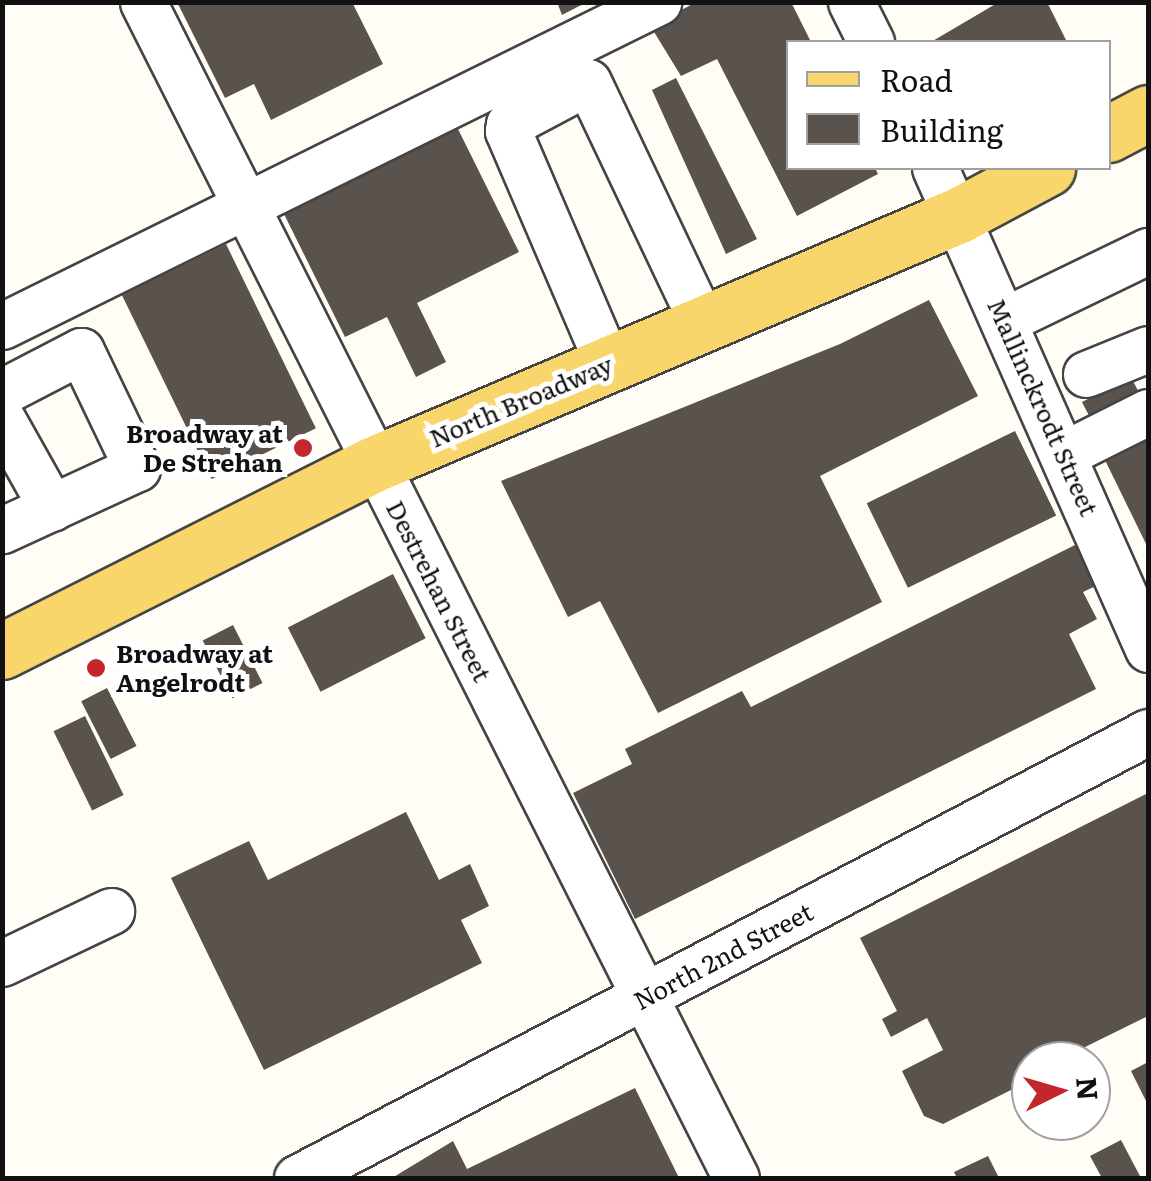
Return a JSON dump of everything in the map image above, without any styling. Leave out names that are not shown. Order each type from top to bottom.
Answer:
[{"type":"main road","points":[[1111,132],[1148,113]]},
{"type":"main road","name":"North Broadway","points":[[2,651],[374,464],[703,324],[947,191],[1038,170]]},
{"type":"street","name":"Destrehan Street","points":[[142,2],[736,1178]]},
{"type":"street","points":[[2,326],[244,205],[542,83],[658,2]]},
{"type":"street","points":[[850,2],[870,40]]},
{"type":"street","points":[[608,364],[508,131],[509,124],[542,83],[588,82],[703,324]]},
{"type":"street","name":"Mallinckrodt Street","points":[[947,191],[1148,648]]},
{"type":"street","points":[[1005,320],[1148,250]]},
{"type":"street","points":[[1086,374],[1148,349]]},
{"type":"street","points":[[2,392],[81,352],[138,468],[2,530]]},
{"type":"street","points":[[1064,454],[1148,412]]},
{"type":"street","points":[[2,419],[52,508]]},
{"type":"street","name":"North 2nd Street","points":[[297,1178],[1148,732]]},
{"type":"street","points":[[2,963],[112,910]]},
{"type":"building","points":[[177,2],[352,2],[383,64],[271,120],[254,84],[225,98]]},
{"type":"building","points":[[557,2],[587,2],[562,15]]},
{"type":"building","points":[[696,2],[791,2],[810,40],[786,40],[786,170],[876,170],[878,174],[797,216],[717,59],[681,76],[651,27]]},
{"type":"building","points":[[999,2],[1047,2],[1066,40],[934,40]]},
{"type":"building","points":[[676,78],[757,239],[726,254],[652,90]]},
{"type":"building","points":[[455,123],[519,252],[417,303],[446,362],[416,377],[387,317],[345,337],[282,210]]},
{"type":"building","points":[[226,244],[316,428],[212,479],[122,295]]},
{"type":"building","points":[[929,300],[978,396],[820,476],[882,602],[658,713],[600,601],[568,617],[501,481],[840,344]]},
{"type":"building","points":[[1131,377],[1143,401],[1094,426],[1082,402]]},
{"type":"building","points":[[1015,431],[1056,515],[908,588],[867,503]]},
{"type":"building","points":[[1148,434],[1148,548],[1103,456]]},
{"type":"building","points":[[1079,543],[1100,584],[1083,592],[1097,619],[1069,634],[1096,689],[635,919],[573,793],[632,764],[625,749],[742,691],[751,707]]},
{"type":"building","points":[[393,574],[426,638],[321,692],[288,628]]},
{"type":"building","points":[[233,625],[263,683],[232,698],[203,640]]},
{"type":"building","points":[[107,688],[137,746],[111,759],[81,701]]},
{"type":"building","points":[[85,716],[124,795],[92,810],[54,731]]},
{"type":"building","points":[[1148,793],[1148,1016],[1097,1041],[1011,1041],[1011,1090],[943,1124],[924,1116],[902,1071],[943,1050],[927,1018],[891,1037],[882,1019],[897,1011],[860,938]]},
{"type":"building","points":[[406,812],[439,880],[470,864],[489,906],[461,920],[482,963],[264,1070],[171,878],[249,841],[268,880]]},
{"type":"building","points":[[1148,1062],[1148,1105],[1131,1071]]},
{"type":"building","points":[[635,1088],[679,1178],[392,1178],[453,1141],[467,1169]]},
{"type":"building","points":[[1121,1140],[1141,1178],[1102,1178],[1090,1156]]},
{"type":"building","points":[[988,1156],[999,1178],[957,1178],[954,1172]]},
{"type":"place","name":"Broadway at De Strehan","points":[[303,448]]},
{"type":"place","name":"Broadway at Angelrodt","points":[[96,668]]}]
